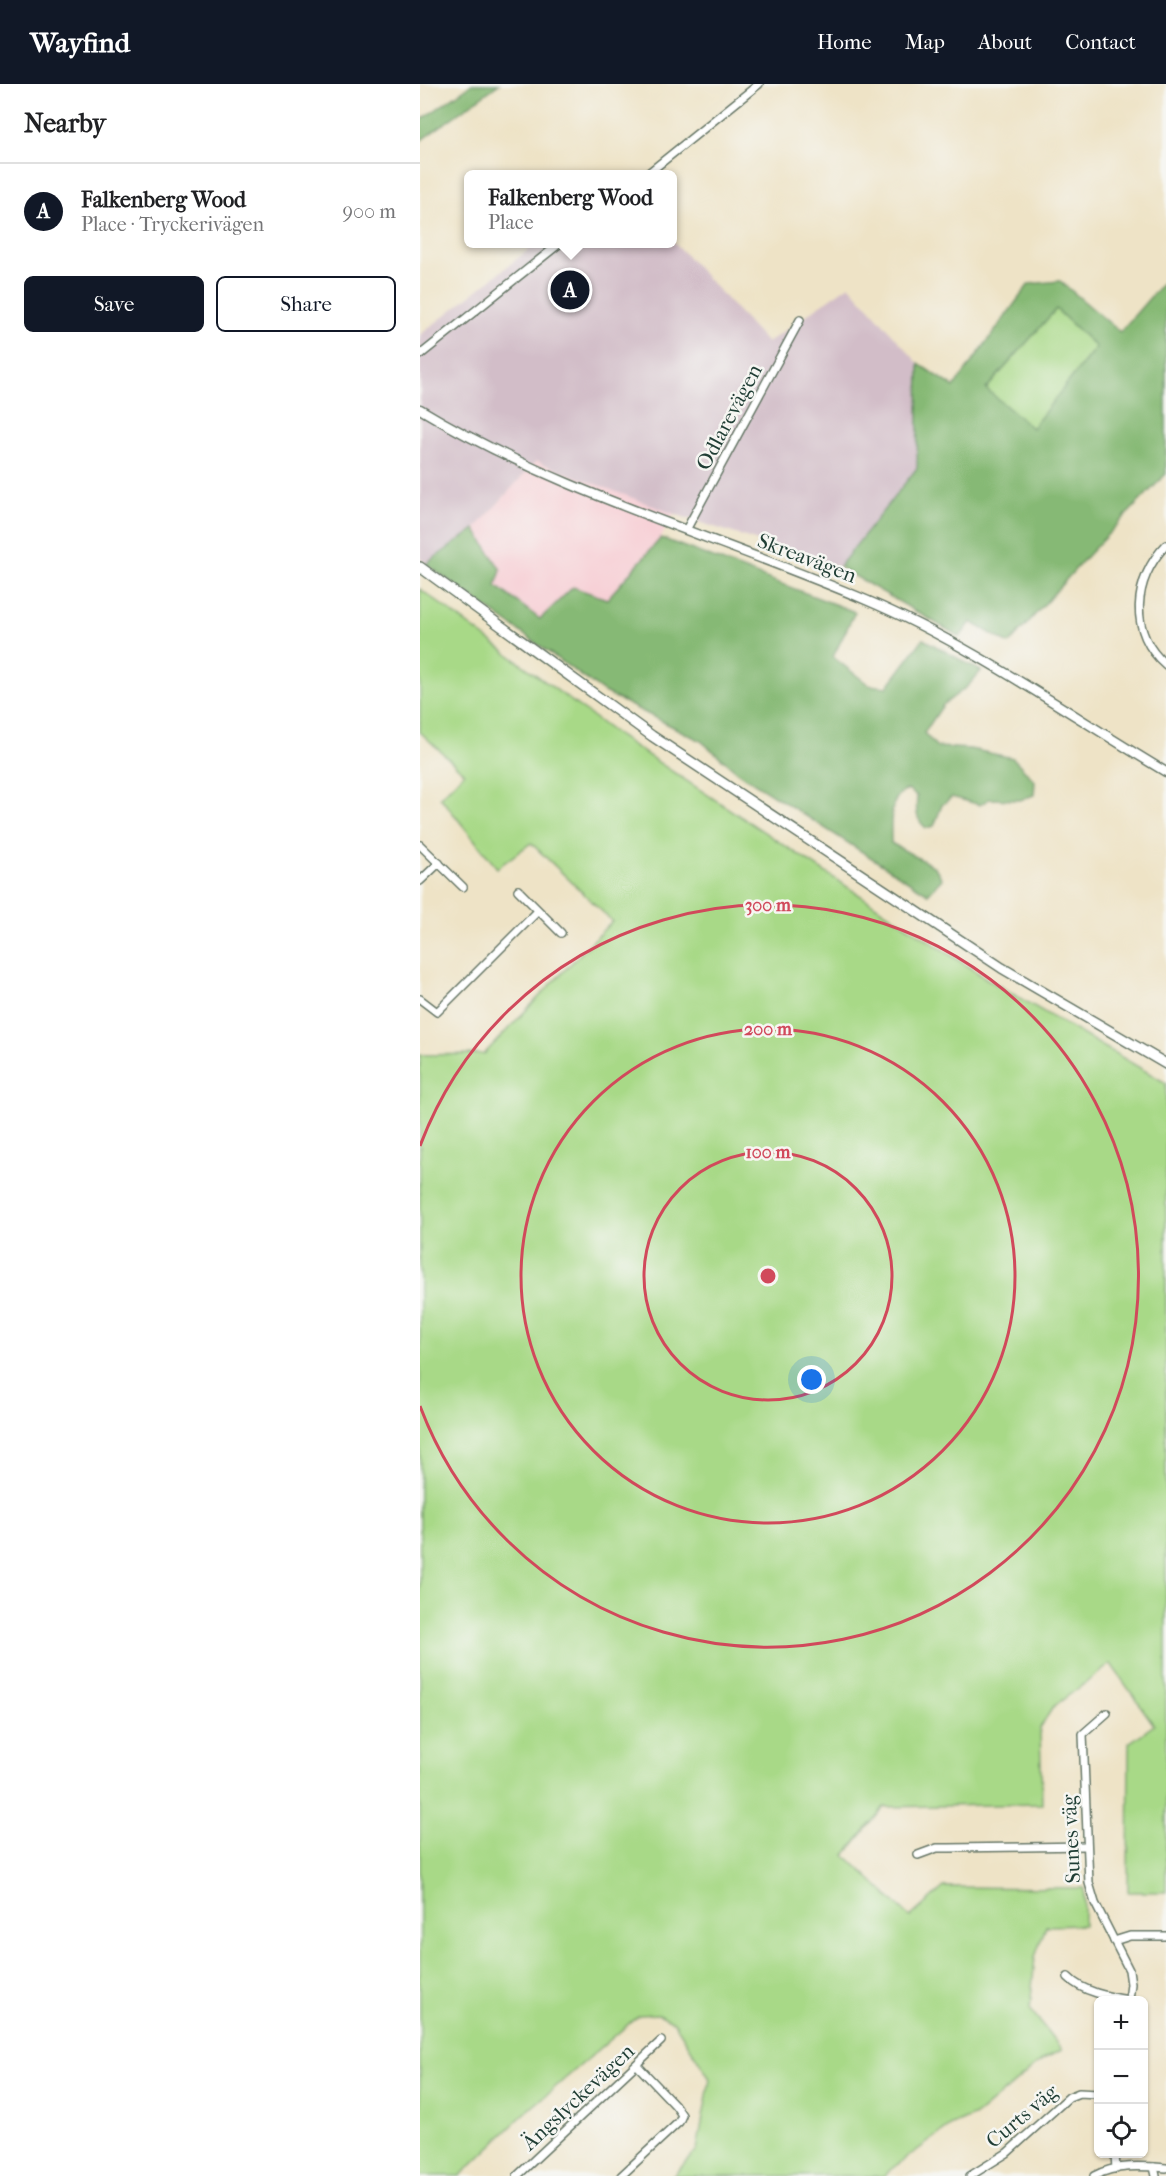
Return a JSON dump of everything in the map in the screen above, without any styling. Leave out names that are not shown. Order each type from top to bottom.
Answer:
[{"type":"main road","points":[[420,567],[672,749],[1002,968],[1166,1064]]},
{"type":"street","points":[[651,170],[759,84]]},
{"type":"street","points":[[420,355],[553,248]]},
{"type":"street","name":"Odlarevägen","points":[[686,530],[800,320]]},
{"type":"street","name":"Skreavägen","points":[[420,409],[522,463],[866,600],[998,668],[1166,772]]},
{"type":"street","points":[[1166,545],[1154,557],[1141,587],[1140,624],[1153,654],[1166,665]]},
{"type":"street","points":[[420,845],[463,887]]},
{"type":"street","points":[[420,881],[439,863]]},
{"type":"street","points":[[518,890],[561,933]]},
{"type":"street","points":[[420,999],[437,1012],[538,910]]},
{"type":"street","name":"Sunes väg","points":[[1107,1713],[1083,1734],[1090,1893],[1130,1977],[1129,1996]]},
{"type":"street","points":[[918,1855],[943,1848],[1087,1846]]},
{"type":"street","points":[[1114,1941],[1130,1936],[1166,1936]]},
{"type":"street","points":[[1068,1977],[1084,1989],[1113,1996]]},
{"type":"street","name":"Ängslyckevägen","points":[[517,2176],[662,2041]]},
{"type":"street","points":[[621,2176],[679,2122],[682,2115],[637,2065]]},
{"type":"street","name":"Curts väg","points":[[970,2176],[1008,2153],[1069,2097],[1079,2093],[1094,2094]]},
{"type":"street","points":[[1115,2158],[1116,2169]]},
{"type":"street","points":[[1094,2176],[1116,2169],[1138,2166],[1166,2168]]},
{"type":"street","points":[[1154,2167],[1156,2176]]},
{"type":"shaded area","points":[[677,245],[767,343],[849,285],[919,364],[917,468],[839,567],[677,515],[536,461],[475,529],[426,564],[420,558],[420,335],[531,248],[677,248]]},
{"type":"shaded area","points":[[536,461],[674,513],[661,538],[607,599],[540,619],[496,585],[501,570],[475,529]]},
{"type":"green space","points":[[472,84],[499,84],[420,141],[420,121]]},
{"type":"green space","points":[[1166,279],[1166,474],[1088,555],[1009,644],[971,622],[960,637],[839,567],[917,468],[919,364],[954,387],[1029,284],[1060,281],[1120,332]],"holes":[[[1056,309],[1096,347],[1032,428],[986,389]]]},
{"type":"green space","points":[[1056,309],[1096,347],[1032,429],[986,389]]},
{"type":"green space","points":[[475,529],[501,570],[496,586],[540,619],[573,587],[607,599],[661,538],[855,612],[833,657],[869,685],[887,687],[923,639],[981,671],[968,686],[943,705],[924,733],[937,747],[970,749],[1013,758],[1035,781],[1034,795],[1020,800],[989,799],[980,805],[952,797],[942,805],[934,826],[926,828],[918,817],[917,796],[908,790],[902,793],[897,798],[892,812],[891,843],[935,867],[942,879],[928,894],[740,774],[701,741],[604,692],[426,564]]},
{"type":"green space","points":[[420,589],[620,737],[987,979],[1166,1083],[1166,1892],[1128,1892],[1129,1743],[1154,1725],[1111,1664],[1053,1707],[1040,1728],[1042,1804],[884,1807],[845,1855],[910,1917],[944,1887],[1084,1888],[1084,1925],[1046,1926],[1035,1957],[1030,2009],[1062,2050],[1043,2059],[978,2114],[952,2125],[885,2176],[673,2176],[697,2150],[710,2079],[674,2022],[659,2014],[639,2015],[523,2115],[460,2176],[420,2176],[420,1055],[484,1054],[612,921],[531,843],[497,868],[440,797],[464,773],[420,732]]},
{"type":"place","name":"Falkenberg Wood","points":[[570,290]]}]
